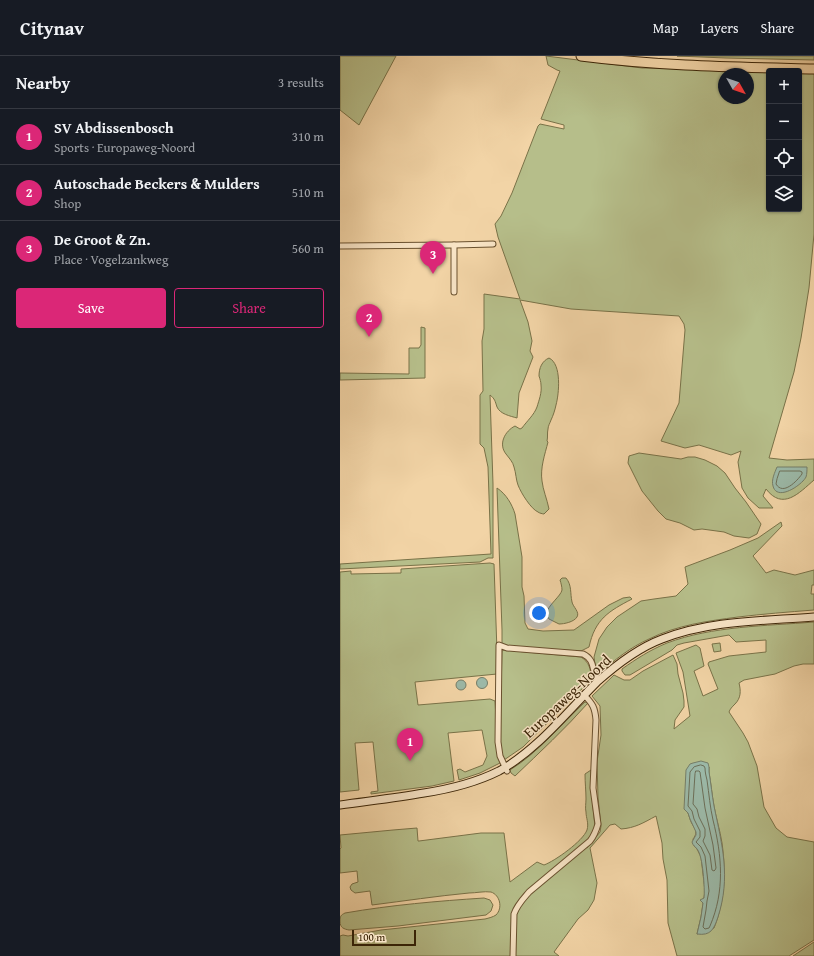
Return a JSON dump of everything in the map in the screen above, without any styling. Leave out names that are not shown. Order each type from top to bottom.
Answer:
[{"type":"highway","points":[[581,56],[693,66],[814,69]]},
{"type":"highway","points":[[640,56],[723,61],[814,63]]},
{"type":"street","points":[[340,246],[493,244]]},
{"type":"street","points":[[454,245],[454,292]]},
{"type":"street","name":"Europaweg-Noord","points":[[340,805],[456,787],[506,769],[540,739],[599,681],[622,662],[662,639],[675,634],[704,627],[733,623],[814,617]]},
{"type":"street","points":[[506,769],[500,756],[498,742],[498,645],[507,648],[583,654],[588,656],[592,661],[596,677],[599,681]]},
{"type":"street","points":[[512,956],[514,914],[516,908],[530,892],[590,841],[597,828],[598,824],[593,788],[596,711],[584,695]]},
{"type":"green space","points":[[340,56],[396,56],[359,125],[340,110]]},
{"type":"green space","points":[[546,56],[642,68],[718,69],[718,104],[754,104],[754,70],[766,70],[766,212],[802,212],[802,71],[814,71],[814,234],[809,288],[794,372],[769,458],[787,460],[814,459],[814,480],[791,498],[779,499],[766,489],[763,496],[773,508],[759,508],[748,498],[742,488],[738,462],[741,451],[731,455],[699,445],[685,448],[661,441],[679,403],[685,330],[684,324],[679,316],[571,309],[520,300],[528,322],[532,341],[530,351],[533,357],[519,393],[517,418],[500,411],[494,399],[490,395],[493,484],[493,558],[488,558],[480,562],[340,569],[340,564],[491,554],[488,467],[484,448],[480,444],[480,395],[483,391],[482,341],[484,329],[484,294],[520,299],[498,237],[495,224],[501,216],[512,193],[538,126],[540,124],[564,129],[564,125],[541,119],[560,71],[548,65]]},
{"type":"green space","points":[[677,56],[814,56],[814,60],[726,58]]},
{"type":"green space","points":[[421,327],[425,328],[425,378],[340,380],[340,373],[409,374],[409,348],[419,348],[421,345]]},
{"type":"green space","points":[[549,358],[556,366],[559,387],[555,409],[548,428],[548,442],[542,466],[543,484],[549,509],[544,514],[532,508],[521,492],[517,483],[512,462],[504,450],[503,442],[506,434],[511,428],[515,426],[520,429],[522,428],[536,410],[541,391],[539,376],[541,365]]},
{"type":"green space","points":[[639,453],[681,459],[695,457],[717,466],[725,473],[761,524],[757,534],[749,538],[734,536],[724,532],[702,529],[694,530],[680,523],[666,519],[642,491],[628,463],[629,456]]},
{"type":"green space","points":[[497,488],[508,500],[515,514],[522,557],[522,587],[524,596],[525,623],[528,629],[543,631],[574,630],[609,605],[623,598],[630,597],[632,599],[604,617],[595,629],[589,647],[581,651],[507,647],[503,645]]},
{"type":"green space","points":[[781,522],[782,526],[753,556],[766,573],[774,570],[795,575],[814,570],[814,585],[812,585],[811,594],[814,594],[814,610],[738,617],[704,622],[670,630],[642,642],[623,654],[599,674],[596,672],[594,657],[599,639],[607,627],[617,617],[641,601],[676,596],[688,584],[685,567],[758,538]]},
{"type":"green space","points":[[490,563],[494,564],[497,674],[415,682],[418,705],[490,699],[495,701],[498,755],[502,762],[480,773],[459,780],[457,770],[460,769],[465,772],[483,765],[487,756],[482,730],[448,733],[454,781],[432,786],[371,794],[371,792],[378,791],[373,742],[355,743],[359,790],[340,792],[340,572],[351,571],[351,574],[401,573],[401,569]]},
{"type":"green space","points":[[562,578],[566,578],[569,583],[572,602],[578,615],[576,619],[559,624],[549,619],[546,614],[549,607],[562,590],[560,580]]},
{"type":"green space","points":[[814,622],[814,664],[794,666],[775,674],[744,680],[739,683],[739,697],[729,712],[748,742],[757,766],[764,807],[776,828],[787,837],[814,842],[814,940],[789,956],[677,956],[668,923],[667,880],[662,843],[656,816],[631,828],[621,829],[615,824],[610,825],[590,848],[597,883],[594,900],[588,910],[578,919],[554,952],[559,956],[340,956],[340,936],[485,919],[496,915],[500,902],[497,896],[491,892],[486,892],[372,905],[370,891],[355,893],[351,890],[350,887],[352,884],[358,882],[357,871],[340,873],[340,835],[417,828],[419,841],[481,833],[504,833],[510,882],[537,862],[544,865],[555,859],[580,840],[587,830],[588,825],[585,774],[591,770],[595,827],[592,835],[585,843],[587,848],[600,832],[601,826],[597,762],[601,735],[600,706],[592,696],[614,675],[624,680],[630,680],[643,671],[673,655],[677,664],[684,701],[684,707],[675,720],[674,729],[690,716],[683,672],[676,653],[696,645],[700,648],[704,666],[694,671],[703,696],[718,689],[708,664],[709,662],[729,656],[766,652],[766,640],[736,642],[729,635],[684,643],[677,645],[672,650],[630,675],[625,675],[622,669],[655,649],[684,637],[721,630]],"holes":[[[709,767],[714,806],[722,843],[724,886],[718,917],[714,928],[697,934],[705,891],[701,857],[694,846],[693,839],[696,831],[688,813]]]},
{"type":"green space","points":[[720,643],[721,651],[714,652],[712,644]]},
{"type":"green space","points":[[502,651],[581,657],[589,666],[591,680],[523,747],[504,760],[501,756],[499,699],[501,693]]},
{"type":"green space","points":[[585,702],[588,703],[515,776],[511,773],[510,770],[540,747]]},
{"type":"green space","points":[[484,898],[490,900],[493,905],[491,911],[486,915],[398,926],[349,930],[343,928],[340,923],[342,915],[345,913],[449,900]]},
{"type":"green space","points":[[814,942],[814,956],[793,956]]},
{"type":"water","points":[[777,467],[807,467],[806,477],[795,488],[784,492],[775,491],[772,481]]},
{"type":"water","points":[[480,678],[484,678],[486,679],[486,687],[480,688],[477,685],[477,681]]},
{"type":"water","points":[[459,680],[463,680],[466,685],[463,690],[459,690],[456,687],[456,683]]},
{"type":"water","points":[[701,761],[708,763],[709,767],[725,875],[722,902],[717,921],[711,931],[706,934],[697,934],[703,903],[700,900],[704,898],[704,881],[701,858],[692,842],[696,832],[688,813],[684,809],[686,770],[690,764]]},
{"type":"place","name":"De Groot & Zn.","points":[[433,274]]},
{"type":"place","name":"Autoschade Beckers & Mulders","points":[[369,337]]},
{"type":"place","name":"SV Abdissenbosch","points":[[410,761]]}]
